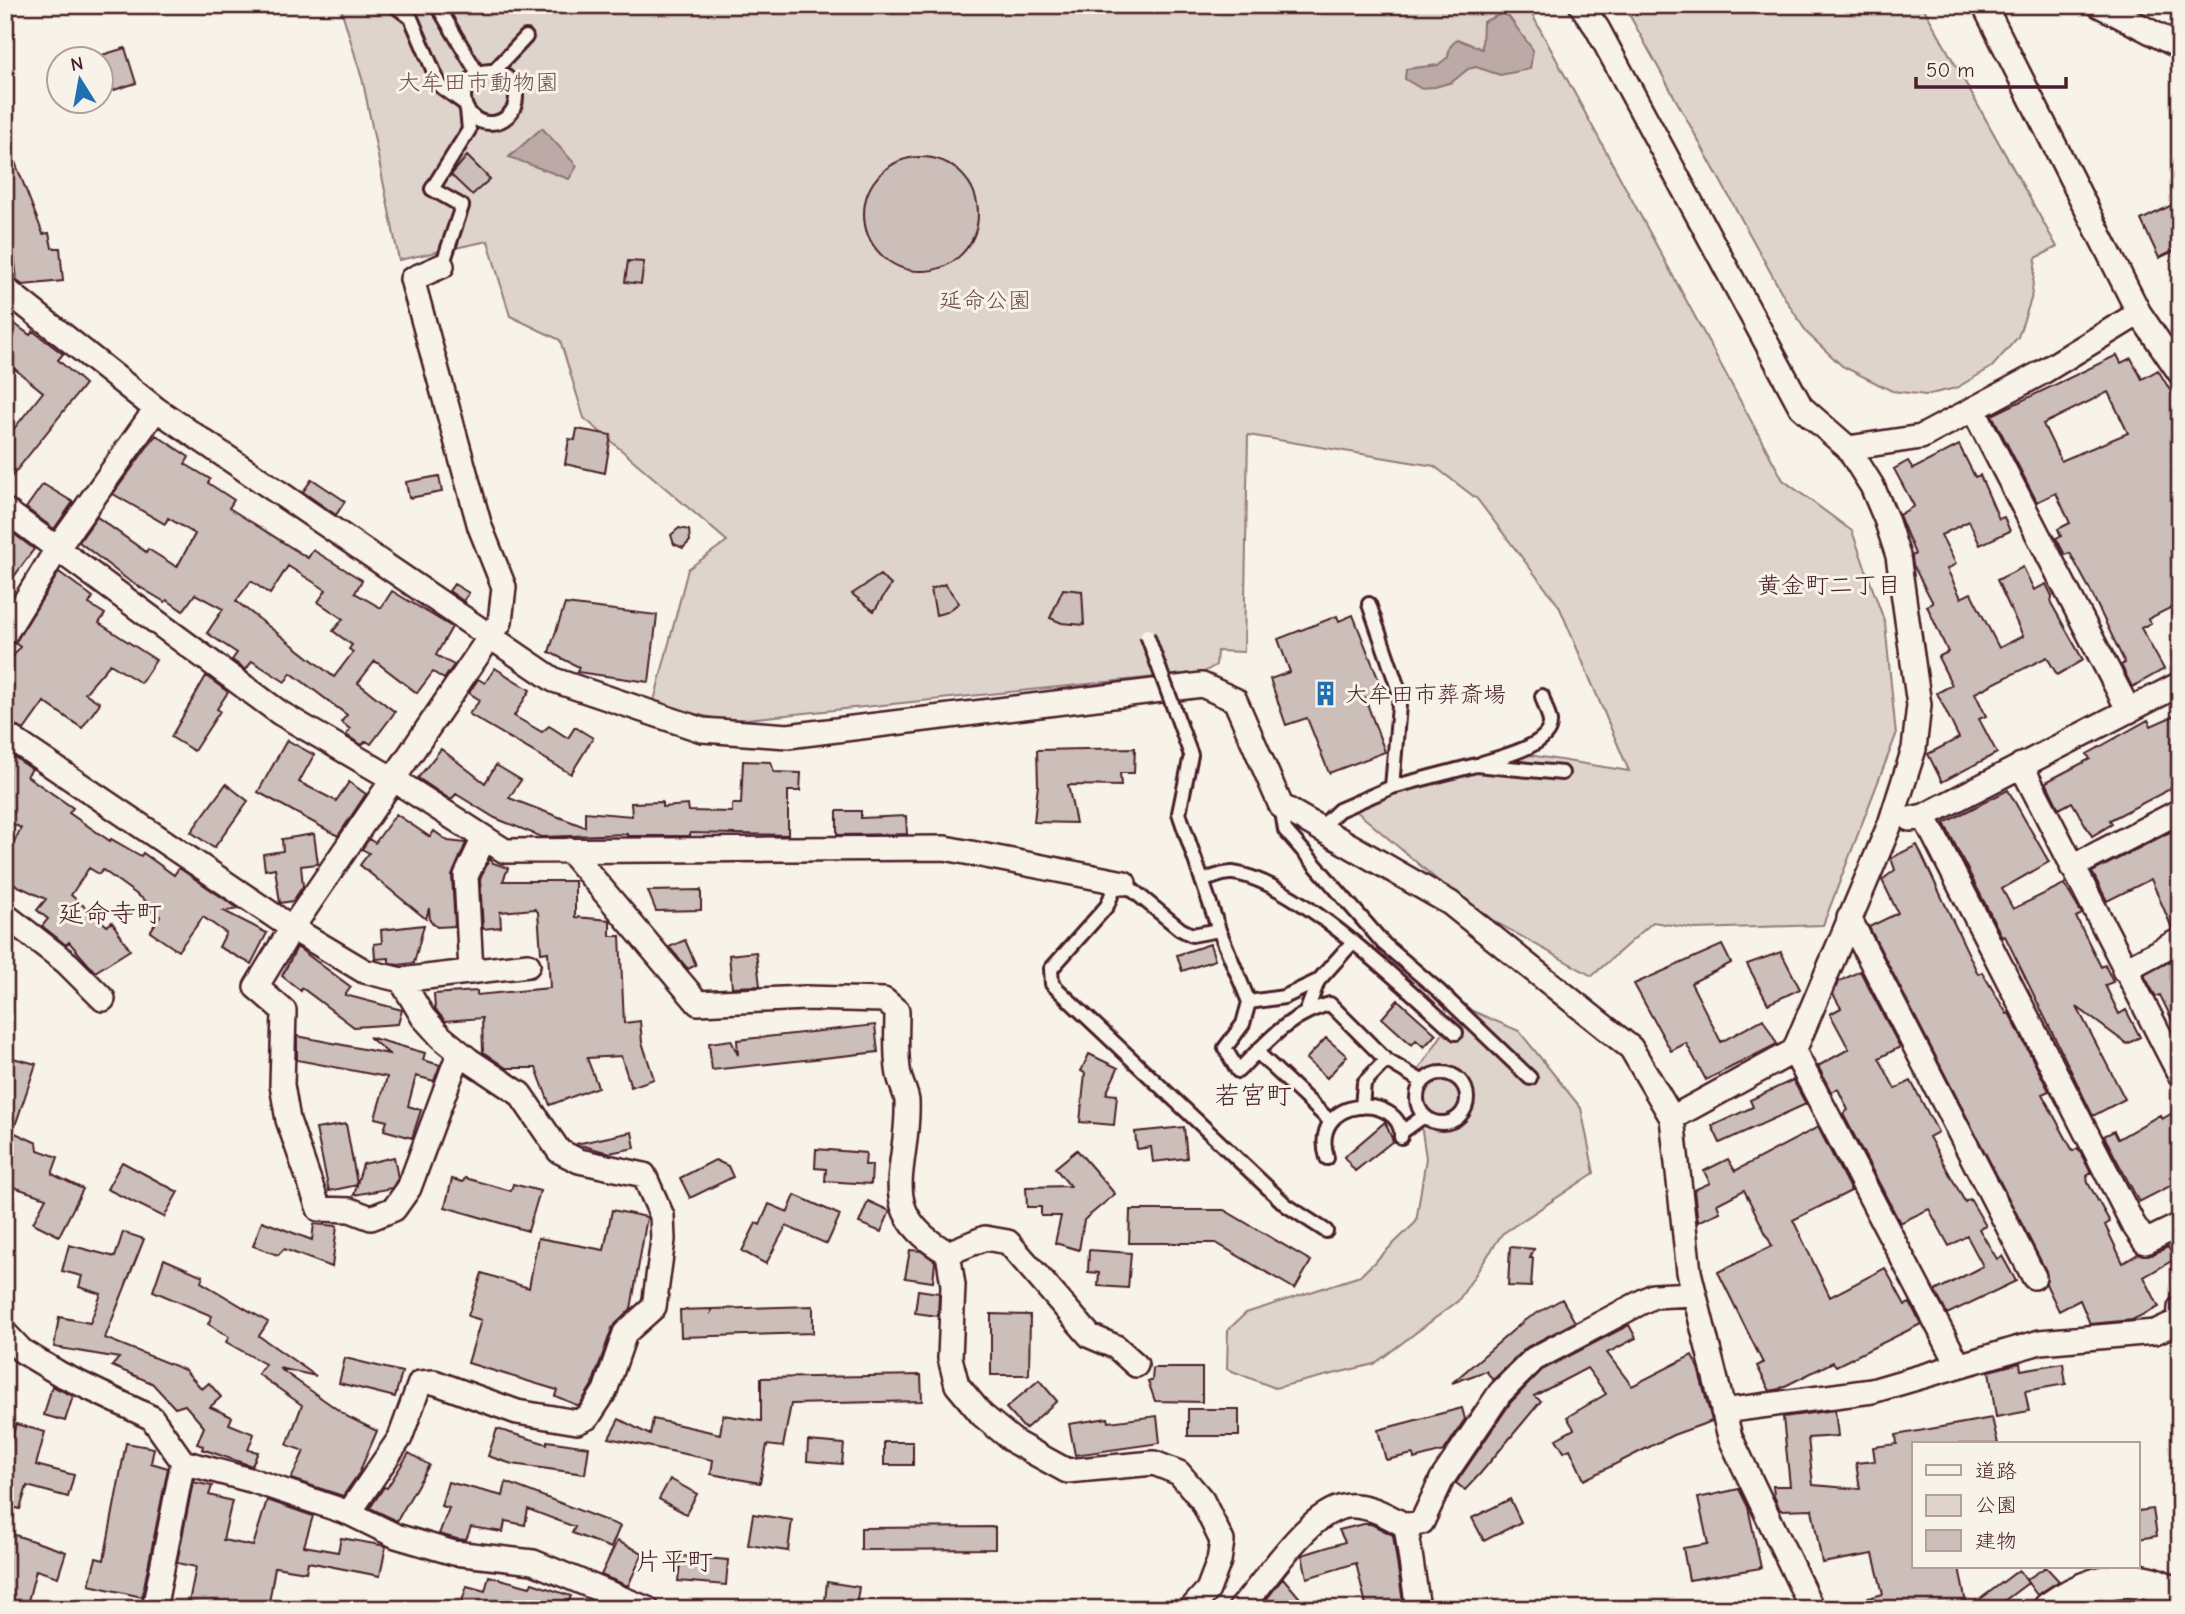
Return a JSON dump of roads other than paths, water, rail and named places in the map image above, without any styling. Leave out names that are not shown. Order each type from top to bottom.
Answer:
[{"type":"main road","points":[[2050,1609],[2069,1595],[2112,1581],[2150,1583],[2180,1597]]},
{"type":"street","points":[[1581,5],[1604,40],[1801,407],[1848,448],[1872,486],[1898,556],[1919,705],[1914,749],[1890,824],[1794,1051],[1672,1118]]},
{"type":"street","points":[[1989,7],[2139,313],[2180,373]]},
{"type":"street","points":[[2115,9],[2180,47]]},
{"type":"street","points":[[442,266],[412,279],[480,527],[504,587],[500,622],[292,928],[256,987],[284,1011],[282,1085],[288,1120],[319,1209],[350,1210],[371,1218],[394,1209],[409,1188],[459,1053]]},
{"type":"street","points":[[5,289],[156,408],[554,680],[702,730],[788,736],[1202,685],[1235,699],[1281,806],[1450,903],[1631,1048],[1672,1118],[1694,1294],[1730,1437],[1812,1609]]},
{"type":"street","points":[[1848,448],[1921,438],[2040,373],[2139,313]]},
{"type":"street","points":[[5,634],[57,549],[156,408]]},
{"type":"street","points":[[1973,409],[2129,711]]},
{"type":"street","points":[[5,510],[279,713],[393,779],[505,851],[945,848],[1120,882]]},
{"type":"street","points":[[1890,824],[1924,816],[2180,684]]},
{"type":"street","points":[[5,734],[292,928],[364,971],[401,980],[528,965]]},
{"type":"street","points":[[2021,765],[2124,970],[2178,1069]]},
{"type":"street","points":[[2072,867],[2180,810]]},
{"type":"street","points":[[1924,816],[2133,1224],[2145,1242],[2180,1225]]},
{"type":"street","points":[[471,972],[466,876],[484,838]]},
{"type":"street","points":[[569,850],[698,1003],[805,998],[884,1000],[897,1011],[899,1074],[907,1100],[900,1182],[904,1215],[925,1240],[948,1253]]},
{"type":"street","points":[[5,915],[67,962],[103,999]]},
{"type":"street","points":[[1849,919],[2034,1277]]},
{"type":"street","points":[[2124,970],[2180,940]]},
{"type":"street","points":[[349,1513],[400,1438],[420,1383],[434,1381],[517,1412],[577,1422],[588,1417],[604,1391],[625,1333],[654,1307],[663,1240],[662,1216],[644,1175],[579,1161],[559,1151],[520,1094],[459,1053],[423,1017],[401,980]]},
{"type":"street","points":[[1794,1051],[1958,1364]]},
{"type":"street","points":[[2133,1224],[2157,1221],[2180,1209]]},
{"type":"street","points":[[948,1253],[985,1238],[1008,1242],[1042,1277],[1074,1320],[1090,1336],[1116,1347],[1136,1365]]},
{"type":"street","points":[[948,1253],[953,1285],[950,1358],[957,1385],[982,1415],[1016,1443],[1067,1471],[1154,1462],[1178,1473],[1202,1500],[1222,1541],[1219,1561],[1208,1590],[1191,1609]]},
{"type":"street","points":[[1240,1609],[1304,1531],[1332,1511],[1353,1505],[1384,1514],[1406,1526],[1422,1522],[1442,1479],[1500,1393],[1534,1359],[1653,1296],[1694,1294]]},
{"type":"street","points":[[1723,1411],[1872,1391],[2040,1342],[2155,1332],[2179,1321],[2180,1308]]},
{"type":"street","points":[[5,1333],[22,1351],[60,1374],[152,1418],[183,1462],[254,1481],[349,1513],[396,1536],[454,1553],[533,1562],[647,1609]]},
{"type":"street","points":[[154,1609],[183,1462]]},
{"type":"street","points":[[1406,1526],[1418,1609]]},
{"type":"lane","points":[[394,5],[411,18],[440,86],[466,106],[475,118],[491,123],[507,117],[515,103],[514,86],[509,79],[494,71]]},
{"type":"lane","points":[[437,5],[478,74]]},
{"type":"lane","points":[[442,266],[462,206],[432,189],[469,130],[466,87],[478,74],[494,71],[526,37]]},
{"type":"lane","points":[[1369,604],[1400,695],[1392,787]]},
{"type":"lane","points":[[1147,635],[1191,755],[1179,813],[1219,930],[1249,1002],[1243,1024],[1225,1048],[1238,1071],[1282,1026],[1307,1010],[1330,1004],[1386,1060],[1423,1082]]},
{"type":"lane","points":[[1320,828],[1339,810],[1392,787],[1476,765],[1525,748],[1545,737],[1550,724],[1542,696]]},
{"type":"lane","points":[[1476,765],[1562,773]]},
{"type":"lane","points":[[1281,806],[1285,830],[1384,944],[1439,991],[1530,1078]]},
{"type":"lane","points":[[1202,881],[1230,873],[1258,880],[1294,897],[1457,1033]]},
{"type":"lane","points":[[1219,930],[1192,935],[1180,929],[1120,882],[1107,906],[1051,969],[1052,985],[1286,1205],[1326,1231]]},
{"type":"lane","points":[[1307,1010],[1318,981],[1352,943]]},
{"type":"lane","points":[[1249,1002],[1284,997],[1318,981]]},
{"type":"lane","points":[[1257,1052],[1330,1121]]},
{"type":"lane","points":[[1362,1107],[1364,1083],[1386,1060]]},
{"type":"lane","points":[[1437,1074],[1452,1075],[1464,1086],[1467,1101],[1460,1116],[1453,1121],[1436,1123],[1424,1116],[1417,1097],[1423,1082],[1437,1074]]},
{"type":"lane","points":[[1327,1158],[1322,1143],[1330,1121],[1336,1115],[1370,1106],[1389,1112],[1401,1134],[1424,1116]]},
{"type":"place","name":"大牟田市葬斎場","points":[[1325,694]]},
{"type":"district","name":"黄金町二丁目","points":[[1829,585]]},
{"type":"district","name":"延命寺町","points":[[110,914]]},
{"type":"district","name":"若宮町","points":[[1253,1096]]},
{"type":"district","name":"片平町","points":[[674,1562]]},
{"type":"park label","name":"大牟田市動物園","points":[[478,82]]},
{"type":"park label","name":"延命公園","points":[[985,300]]}]
